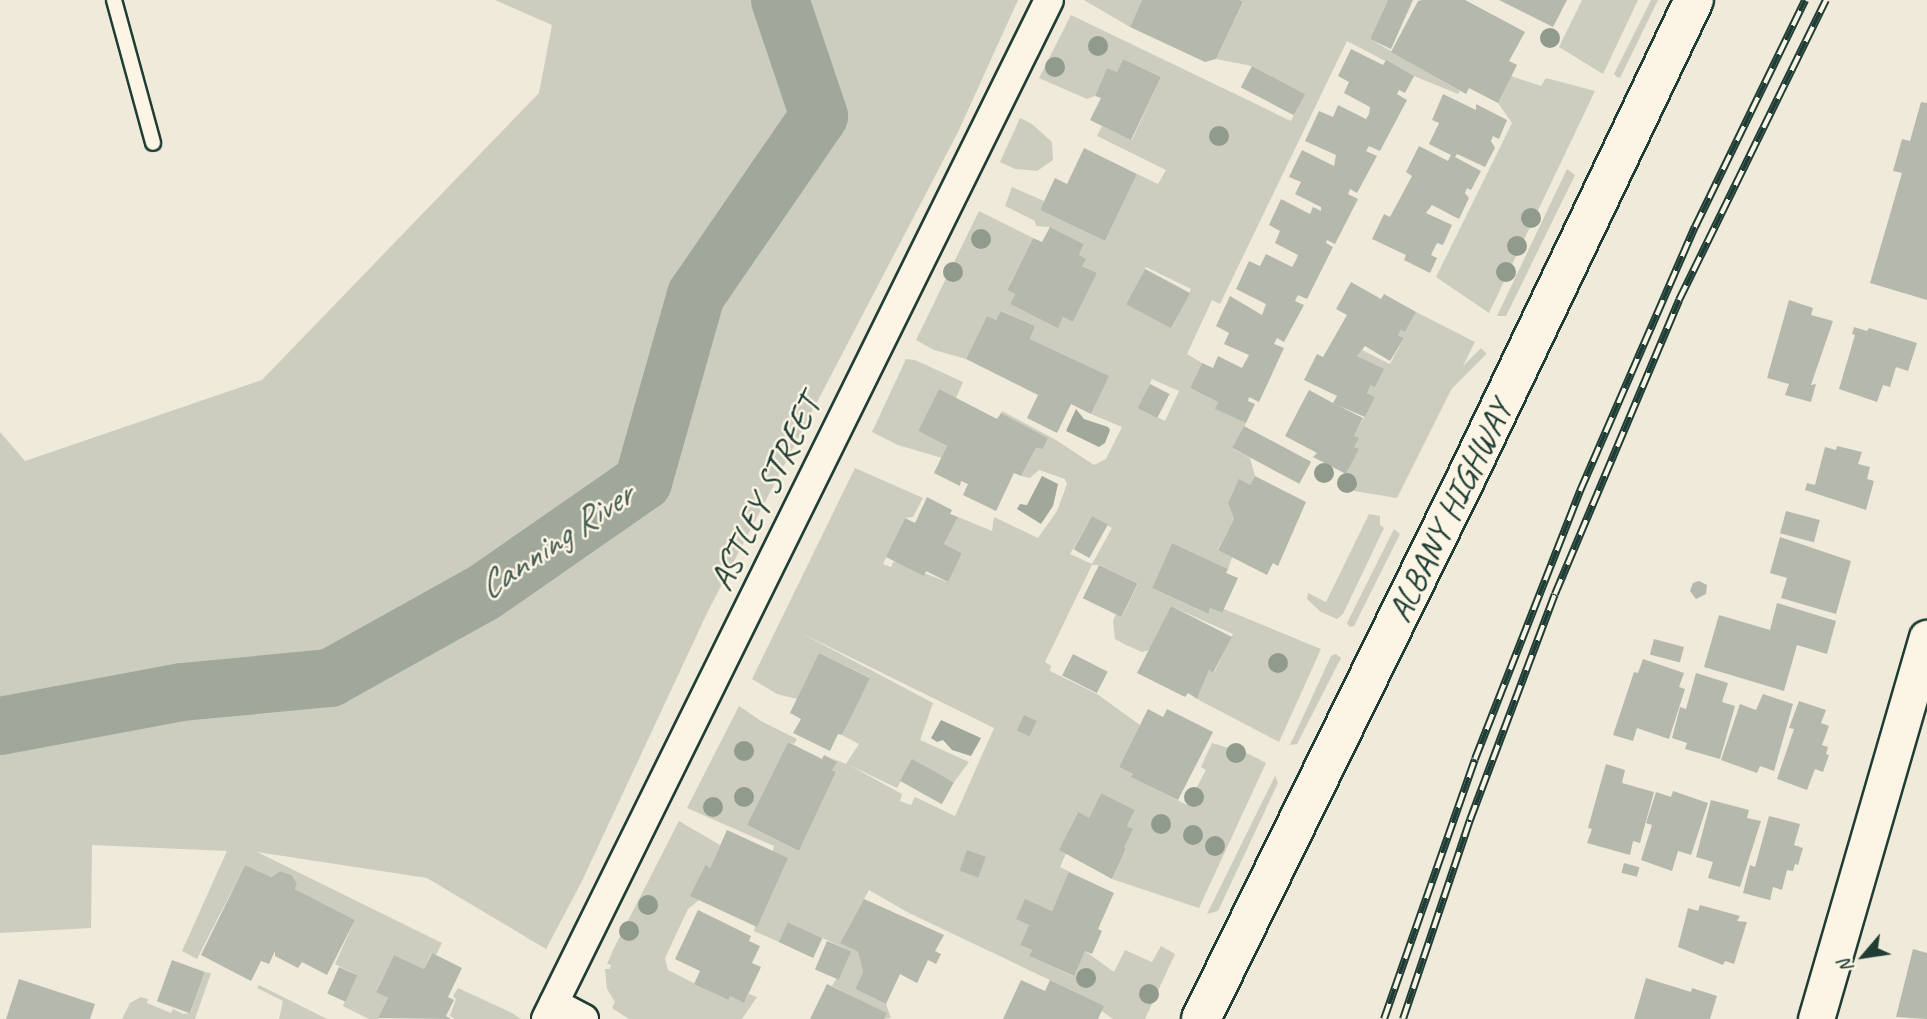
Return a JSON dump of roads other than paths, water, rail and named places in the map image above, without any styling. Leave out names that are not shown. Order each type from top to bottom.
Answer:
[{"type":"highway","name":"ALBANY HIGHWAY","points":[[1201,1019],[1474,462],[1694,0]]},
{"type":"street","name":"ASTLEY STREET","points":[[550,1011],[1049,0]]},
{"type":"street","points":[[1816,1019],[1927,638]]},
{"type":"street","points":[[550,1011],[584,1019]]},
{"type":"lane","points":[[114,0],[153,143]]},
{"type":"waterway","name":"Canning River","points":[[0,726],[182,692],[330,678],[483,593],[643,482],[696,295],[819,116],[780,0]]},
{"type":"railway","points":[[1384,1019],[1475,759],[1580,491],[1695,227],[1805,0]]},
{"type":"railway","points":[[1403,1019],[1470,820],[1555,594],[1679,300],[1826,0]]}]
